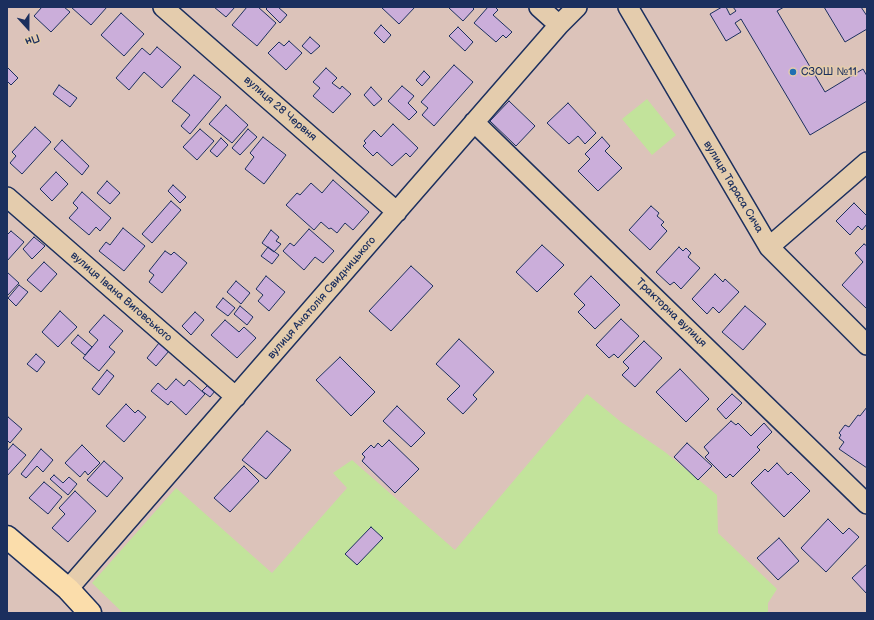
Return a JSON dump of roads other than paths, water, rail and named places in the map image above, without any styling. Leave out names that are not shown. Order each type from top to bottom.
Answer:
[{"type":"main road","points":[[7,537],[68,590],[87,612]]},
{"type":"street","name":"вулиця 28 Червня","points":[[163,7],[397,212]]},
{"type":"street","points":[[539,7],[559,25]]},
{"type":"street","name":"вулиця Анатолія Свидницького","points":[[68,590],[474,122],[559,25],[577,7]]},
{"type":"street","name":"вулиця Тараса Сича","points":[[628,7],[769,247],[867,345]]},
{"type":"street","name":"Тракторна вулиця","points":[[474,122],[867,504]]},
{"type":"street","points":[[769,247],[867,162]]},
{"type":"street","name":"вулиця Івана Виговського","points":[[7,197],[236,397]]},
{"type":"place","name":"СЗОШ №11","points":[[793,72]]}]
